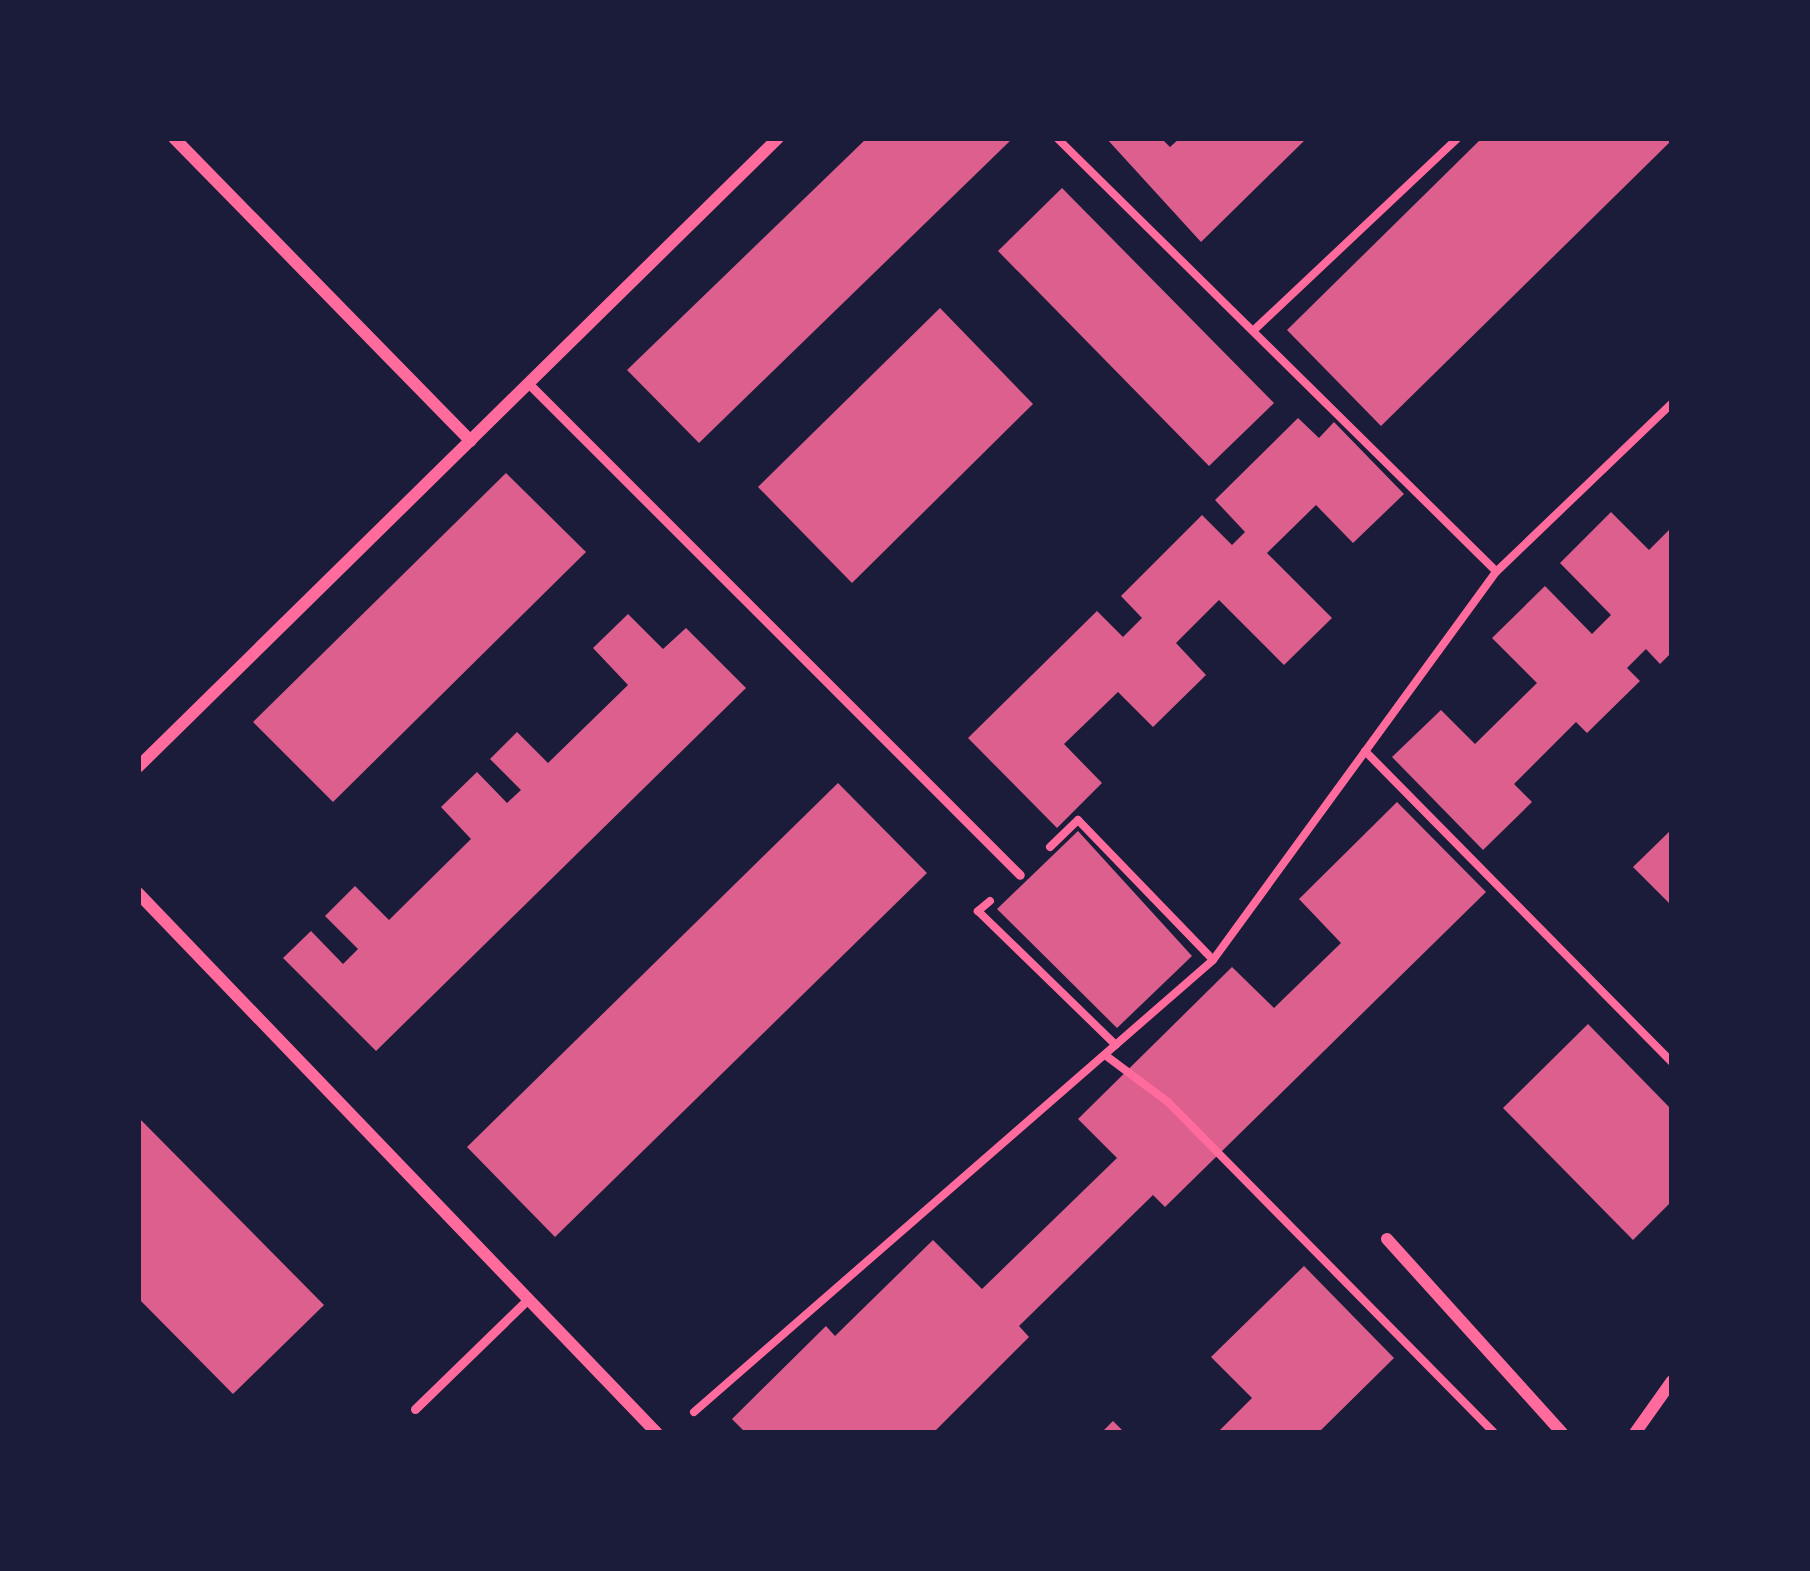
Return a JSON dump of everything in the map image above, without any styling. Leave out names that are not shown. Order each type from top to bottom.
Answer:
[{"type":"street","points":[[174,138],[471,441]]},
{"type":"street","points":[[138,767],[778,138]]},
{"type":"street","points":[[138,893],[657,1433]]},
{"type":"street","points":[[1387,1239],[1562,1433]]},
{"type":"street","points":[[1635,1433],[1672,1381]]},
{"type":"lane","points":[[529,384],[1020,875]]},
{"type":"lane","points":[[416,1409],[527,1300]]},
{"type":"path","points":[[1058,138],[1496,572]]},
{"type":"path","points":[[1253,332],[1458,138]]},
{"type":"path","points":[[688,1418],[1213,960],[1496,572],[1672,403]]},
{"type":"path","points":[[1365,751],[1672,1062]]},
{"type":"path","points":[[1116,1045],[978,911],[1078,820],[1213,960]]},
{"type":"path","points":[[1105,1054],[1168,1102],[1494,1433]]},
{"type":"building","points":[[867,138],[1013,138],[699,443],[627,370]]},
{"type":"building","points":[[1106,138],[1161,138],[1170,147],[1180,138],[1307,138],[1201,242]]},
{"type":"building","points":[[1482,138],[1672,140],[1381,426],[1287,330]]},
{"type":"building","points":[[1062,188],[1274,403],[1209,466],[998,251]]},
{"type":"building","points":[[940,308],[1033,404],[852,583],[758,487]]},
{"type":"building","points":[[1298,418],[1319,438],[1334,422],[1404,494],[1353,543],[1316,505],[1267,553],[1332,618],[1284,665],[1219,600],[1176,643],[1206,675],[1153,727],[1118,692],[1064,744],[1102,783],[1057,828],[968,738],[1097,611],[1123,637],[1142,618],[1121,596],[1202,515],[1232,545],[1245,532],[1215,500]]},
{"type":"building","points":[[506,473],[586,552],[333,802],[253,722]]},
{"type":"building","points":[[1611,512],[1649,550],[1672,527],[1672,652],[1660,664],[1646,649],[1627,668],[1640,681],[1587,733],[1576,722],[1514,784],[1532,802],[1483,850],[1392,757],[1441,710],[1475,744],[1537,683],[1492,638],[1545,586],[1592,634],[1611,615],[1560,563]]},
{"type":"building","points":[[628,614],[663,649],[686,628],[746,688],[376,1051],[283,958],[311,931],[343,964],[358,949],[325,916],[355,886],[389,920],[471,839],[441,807],[477,772],[507,803],[521,790],[490,759],[517,732],[548,763],[628,685],[593,648]]},
{"type":"building","points":[[838,783],[927,873],[555,1237],[467,1147]]},
{"type":"building","points":[[1397,802],[1486,892],[1165,1207],[1153,1195],[1019,1326],[1029,1337],[933,1433],[746,1433],[732,1419],[826,1326],[835,1336],[933,1240],[982,1289],[1117,1158],[1078,1119],[1232,967],[1274,1008],[1341,943],[1299,899]]},
{"type":"building","points":[[1672,829],[1672,906],[1633,867]]},
{"type":"building","points":[[1078,831],[1192,956],[1117,1028],[997,909]]},
{"type":"building","points":[[1588,1024],[1672,1110],[1672,1201],[1633,1240],[1503,1108]]},
{"type":"building","points":[[138,1117],[324,1305],[233,1394],[138,1298]]},
{"type":"building","points":[[1304,1266],[1394,1358],[1318,1433],[1217,1433],[1252,1398],[1211,1357]]},
{"type":"building","points":[[1113,1421],[1125,1433],[1101,1433]]}]
